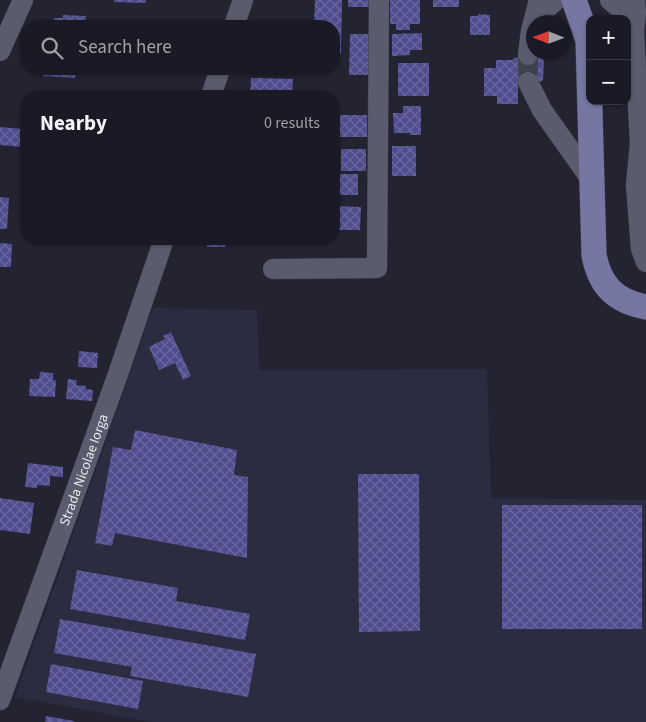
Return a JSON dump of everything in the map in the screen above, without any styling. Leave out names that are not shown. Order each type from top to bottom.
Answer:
[{"type":"main road","points":[[574,0],[586,22]]},
{"type":"main road","points":[[592,15],[595,0]]},
{"type":"main road","points":[[590,60],[592,236],[596,269],[611,291],[620,299],[646,306]]},
{"type":"street","points":[[0,51],[23,0]]},
{"type":"street","points":[[236,20],[243,0]]},
{"type":"street","points":[[273,269],[377,268],[379,0]]},
{"type":"street","points":[[536,15],[539,0]]},
{"type":"street","points":[[542,15],[556,0]]},
{"type":"street","points":[[610,0],[626,13],[634,32]]},
{"type":"street","points":[[635,0],[634,32],[640,144],[636,185],[644,255]]},
{"type":"street","points":[[213,90],[218,75]]},
{"type":"street","points":[[528,82],[542,110],[592,181]]},
{"type":"street","name":"Strada Nicolae Iorga","points":[[0,700],[117,377],[162,245]]},
{"type":"shaded area","points":[[153,308],[257,310],[259,370],[487,369],[491,498],[646,500],[646,722],[151,722],[15,697]]},
{"type":"building","points":[[114,0],[146,0],[146,3],[114,2]]},
{"type":"building","points":[[315,0],[342,0],[341,54],[340,20],[314,20]]},
{"type":"building","points":[[348,0],[369,0],[369,7],[348,7]]},
{"type":"building","points":[[390,0],[420,0],[420,24],[410,24],[410,30],[396,30],[396,24],[390,24]]},
{"type":"building","points":[[433,0],[459,0],[459,7],[433,7]]},
{"type":"building","points":[[478,14],[490,15],[490,35],[470,35],[470,16],[478,16]]},
{"type":"building","points":[[63,15],[86,16],[86,20],[54,20],[54,18],[63,18]]},
{"type":"building","points":[[422,33],[422,50],[410,50],[410,55],[392,56],[392,34]]},
{"type":"building","points":[[350,34],[371,34],[371,75],[349,75]]},
{"type":"building","points":[[526,56],[526,60],[544,60],[543,80],[539,82],[518,82],[518,104],[497,104],[497,96],[484,96],[484,68],[496,68],[496,60],[512,60]]},
{"type":"building","points":[[398,63],[429,63],[429,96],[398,96]]},
{"type":"building","points":[[43,75],[75,75],[75,78]]},
{"type":"building","points":[[251,78],[293,79],[292,90],[250,90]]},
{"type":"building","points":[[403,106],[421,106],[421,135],[394,133],[393,113],[403,113]]},
{"type":"building","points":[[340,115],[367,115],[367,137],[340,137]]},
{"type":"building","points":[[0,127],[20,129],[20,147],[0,145]]},
{"type":"building","points":[[392,146],[416,146],[416,176],[392,176]]},
{"type":"building","points":[[341,149],[366,149],[366,171],[341,171]]},
{"type":"building","points":[[340,174],[358,174],[358,195],[340,195]]},
{"type":"building","points":[[0,197],[9,198],[7,229],[0,229]]},
{"type":"building","points":[[340,206],[361,207],[360,230],[340,230]]},
{"type":"building","points":[[0,243],[12,244],[11,267],[0,267]]},
{"type":"building","points":[[207,245],[225,245],[225,247],[207,247]]},
{"type":"building","points":[[171,332],[191,376],[183,380],[175,363],[159,370],[149,347],[165,339],[163,336]]},
{"type":"building","points":[[79,351],[98,353],[97,368],[78,367]]},
{"type":"building","points":[[40,372],[53,373],[53,380],[56,380],[55,397],[29,396],[30,379],[39,379]]},
{"type":"building","points":[[68,379],[77,380],[76,385],[86,386],[86,389],[93,390],[92,401],[66,399]]},
{"type":"building","points":[[135,430],[237,450],[234,475],[248,477],[247,558],[115,533],[112,546],[95,543],[113,447],[131,450]]},
{"type":"building","points":[[28,463],[63,467],[63,477],[50,476],[50,486],[37,485],[37,488],[25,487]]},
{"type":"building","points":[[358,474],[419,474],[420,631],[359,632]]},
{"type":"building","points":[[0,498],[34,503],[30,534],[0,530]]},
{"type":"building","points":[[502,505],[642,505],[642,629],[502,629]]},
{"type":"building","points":[[77,570],[178,588],[176,601],[250,614],[245,640],[70,609]]},
{"type":"building","points":[[60,619],[256,654],[248,697],[130,676],[132,667],[54,653]]},
{"type":"building","points":[[51,664],[143,681],[138,709],[46,692]]},
{"type":"building","points":[[46,716],[74,721],[74,722],[45,722]]},
{"type":"tunnel","points":[[528,60],[528,82]]}]
